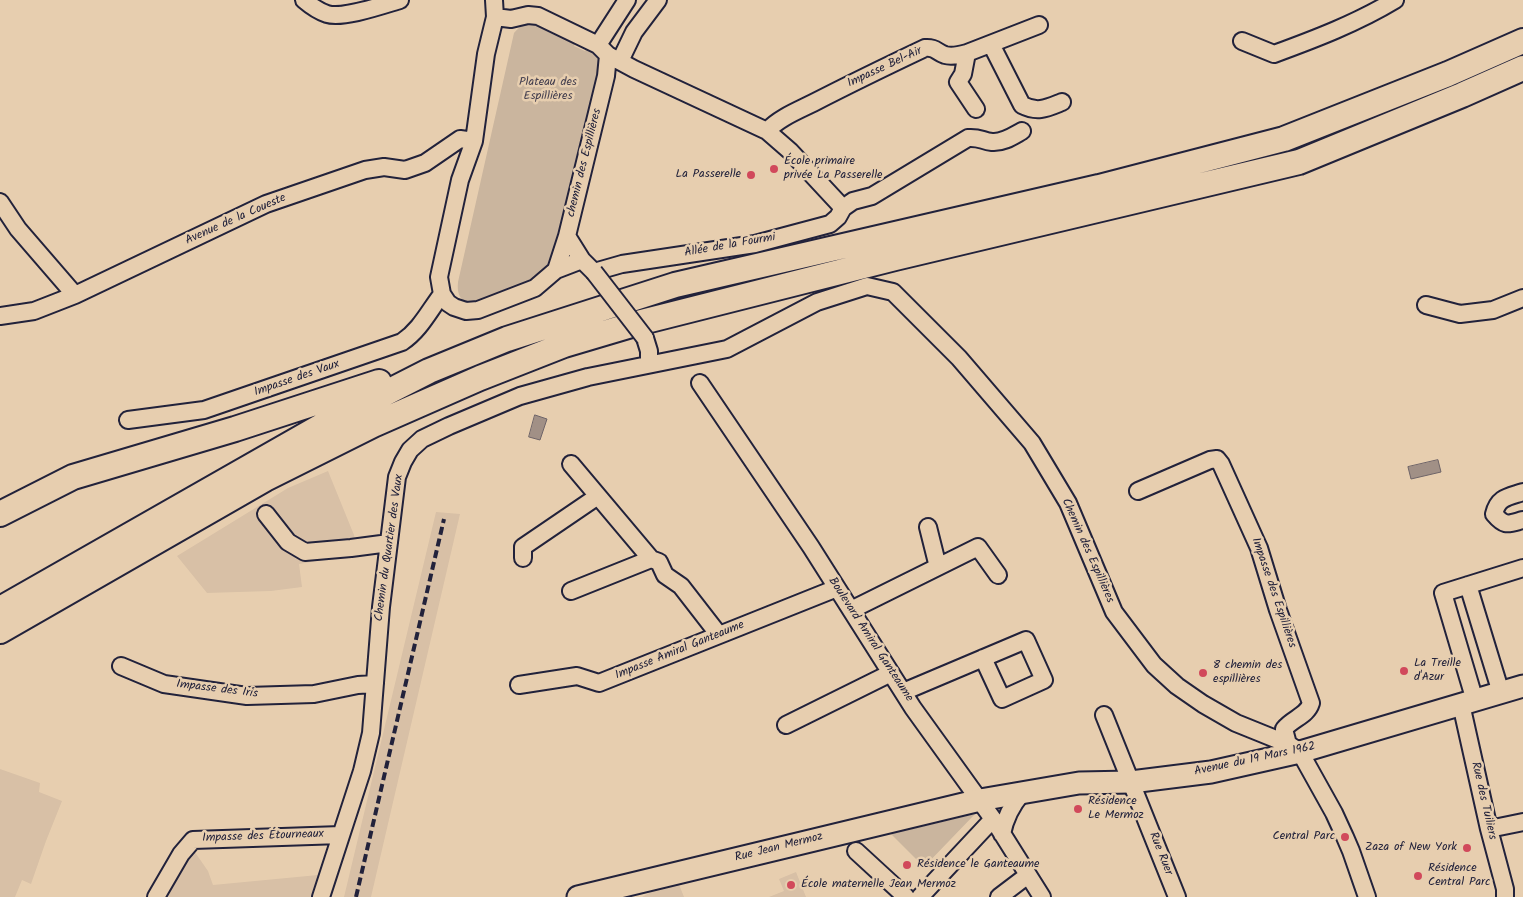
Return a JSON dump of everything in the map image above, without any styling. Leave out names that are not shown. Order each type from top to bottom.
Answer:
[{"type":"highway","points":[[0,608],[124,536],[325,424],[429,371],[507,339],[676,284],[1099,187],[1284,139],[1448,74],[1523,41]]},
{"type":"highway","points":[[0,631],[266,480],[373,425],[480,378],[539,355],[564,346],[635,330],[895,258],[1299,162],[1462,96],[1523,68]]},
{"type":"highway","points":[[0,514],[73,477],[145,457],[384,380],[429,371]]},
{"type":"highway","points":[[0,644],[16,634],[39,610]]},
{"type":"main road","name":"Avenue du 19 Mars 1962","points":[[980,800],[1079,783],[1131,782],[1211,772],[1294,748],[1468,703],[1523,686]]},
{"type":"main road","name":"Rue Jean Mermoz","points":[[591,896],[980,800]]},
{"type":"street","points":[[304,0],[314,9],[329,15],[354,12],[400,0]]},
{"type":"street","points":[[494,0],[495,17],[486,54],[474,141],[460,180],[439,277],[442,294],[448,303],[454,307],[466,311],[478,310],[535,288],[556,270],[582,260]]},
{"type":"street","points":[[604,87],[616,77],[615,58],[627,0]]},
{"type":"street","points":[[615,58],[658,0]]},
{"type":"street","points":[[1242,41],[1274,54],[1323,36],[1379,10],[1394,0]]},
{"type":"street","points":[[495,17],[538,16],[615,58],[767,131],[790,152],[843,208],[853,201],[872,196],[968,138],[978,137],[993,143],[1003,141],[1022,131]]},
{"type":"street","name":"Impasse Bel-Air","points":[[767,131],[773,124],[788,116],[925,48],[931,48],[943,55],[967,53],[1039,25]]},
{"type":"street","points":[[991,44],[1022,105],[1030,110],[1042,110],[1062,102]]},
{"type":"street","points":[[967,53],[963,74],[958,82],[976,110]]},
{"type":"street","name":"chemin des Espillières","points":[[556,270],[567,236],[606,76],[615,58]]},
{"type":"street","name":"Avenue de la Coueste","points":[[0,316],[34,312],[75,295],[266,204],[365,170],[384,167],[405,170],[424,163],[460,139],[474,141]]},
{"type":"street","points":[[0,202],[18,229],[75,295]]},
{"type":"street","name":"Allée de la Fourmi","points":[[594,272],[622,264],[755,244],[830,224],[838,217],[843,208]]},
{"type":"street","points":[[567,236],[582,260],[594,272],[649,351],[649,364]]},
{"type":"street","name":"Chemin des Espillières","points":[[649,364],[727,349],[817,302],[866,286],[892,292],[959,358],[1032,443],[1068,503],[1114,612],[1154,665],[1177,686],[1203,704],[1236,723],[1294,748]]},
{"type":"street","name":"Impasse des Vaux","points":[[128,420],[204,410],[402,342],[418,329],[442,294]]},
{"type":"street","points":[[1426,305],[1460,314],[1493,310],[1523,298]]},
{"type":"street","name":"Chemin du Quartier des Vaux","points":[[321,897],[362,772],[371,732],[381,607],[397,477],[410,450],[422,439],[520,396],[588,376],[649,364]]},
{"type":"street","name":"Boulevard Amiral Ganteaume","points":[[700,383],[837,588],[891,673],[993,819],[1042,897]]},
{"type":"street","name":"Impasse des Espillières","points":[[1138,491],[1210,460],[1217,459],[1221,464],[1259,548],[1278,610],[1311,703],[1306,712],[1291,721],[1284,729],[1294,748]]},
{"type":"street","points":[[571,464],[651,559],[659,562],[665,575],[681,586],[719,635]]},
{"type":"street","points":[[1523,492],[1502,499],[1496,506],[1494,514],[1501,522],[1508,525],[1523,520]]},
{"type":"street","points":[[523,558],[523,546],[598,496]]},
{"type":"street","points":[[266,514],[288,542],[305,552],[389,543]]},
{"type":"street","points":[[928,526],[938,567]]},
{"type":"street","points":[[851,610],[978,547],[998,575]]},
{"type":"street","points":[[571,591],[651,559]]},
{"type":"street","points":[[1468,703],[1443,593],[1523,568]]},
{"type":"street","points":[[1468,585],[1501,693]]},
{"type":"street","name":"Impasse Amiral Ganteaume","points":[[520,685],[577,676],[599,683],[837,588]]},
{"type":"street","points":[[904,692],[983,658]]},
{"type":"street","name":"Impasse des Iris","points":[[121,666],[164,684],[247,696],[314,694],[358,685],[375,684]]},
{"type":"street","points":[[786,725],[891,673]]},
{"type":"street","name":"Rue des Tuiliers","points":[[1468,703],[1489,829],[1505,889],[1505,897]]},
{"type":"street","name":"Rue Ruer","points":[[1104,715],[1177,897]]},
{"type":"street","points":[[1294,748],[1337,821],[1351,851],[1367,897]]},
{"type":"street","points":[[1002,834],[1010,809],[1022,793]]},
{"type":"street","points":[[920,897],[993,819]]},
{"type":"street","points":[[1489,829],[1523,822]]},
{"type":"street","name":"Impasse des Étourneaux","points":[[156,897],[178,860],[193,840],[341,835]]},
{"type":"street","points":[[856,851],[906,897]]},
{"type":"street","points":[[999,897],[1028,875]]},
{"type":"shaded area","points":[[535,415],[547,419],[540,440],[529,437]]},
{"type":"shaded area","points":[[1438,460],[1441,472],[1411,479],[1408,467]]},
{"type":"shaded area","points":[[328,471],[354,535],[358,554],[299,564],[302,587],[271,591],[207,593],[177,556],[288,488]]},
{"type":"shaded area","points":[[436,512],[460,514],[371,897],[344,897]]},
{"type":"shaded area","points":[[0,769],[40,783],[39,792],[62,801],[31,884],[22,880],[15,897],[0,897]]},
{"type":"shaded area","points":[[192,848],[208,871],[213,885],[318,875],[311,897],[158,897]]},
{"type":"shaded area","name":"École maternelle Jean Mermoz","points":[[796,872],[806,897],[769,897],[784,891],[779,879]]},
{"type":"shaded area","points":[[678,882],[684,897],[642,897],[651,892]]},
{"type":"green space","name":"Plateau des Espillières","points":[[536,22],[576,42],[574,46],[585,51],[587,48],[596,53],[602,61],[557,251],[542,277],[519,292],[468,305],[459,295],[458,282],[514,33],[524,25]]},
{"type":"green space","points":[[975,814],[924,867],[891,834]]},
{"type":"railway","points":[[356,897],[444,519]]},
{"type":"place","name":"École primaire privée La Passerelle","points":[[774,169]]},
{"type":"place","name":"La Passerelle","points":[[751,175]]},
{"type":"place","name":"La Treille d'Azur","points":[[1404,671]]},
{"type":"place","name":"8 chemin des espillières","points":[[1203,673]]},
{"type":"place","name":"Résidence Le Mermoz","points":[[1078,809]]},
{"type":"place","name":"Central Parc","points":[[1345,837]]},
{"type":"place","name":"Zaza of New York","points":[[1467,848]]},
{"type":"place","name":"Résidence le Ganteaume","points":[[907,865]]},
{"type":"place","name":"Résidence Central Parc","points":[[1418,876]]},
{"type":"place","name":"École maternelle Jean Mermoz","points":[[791,885]]}]
